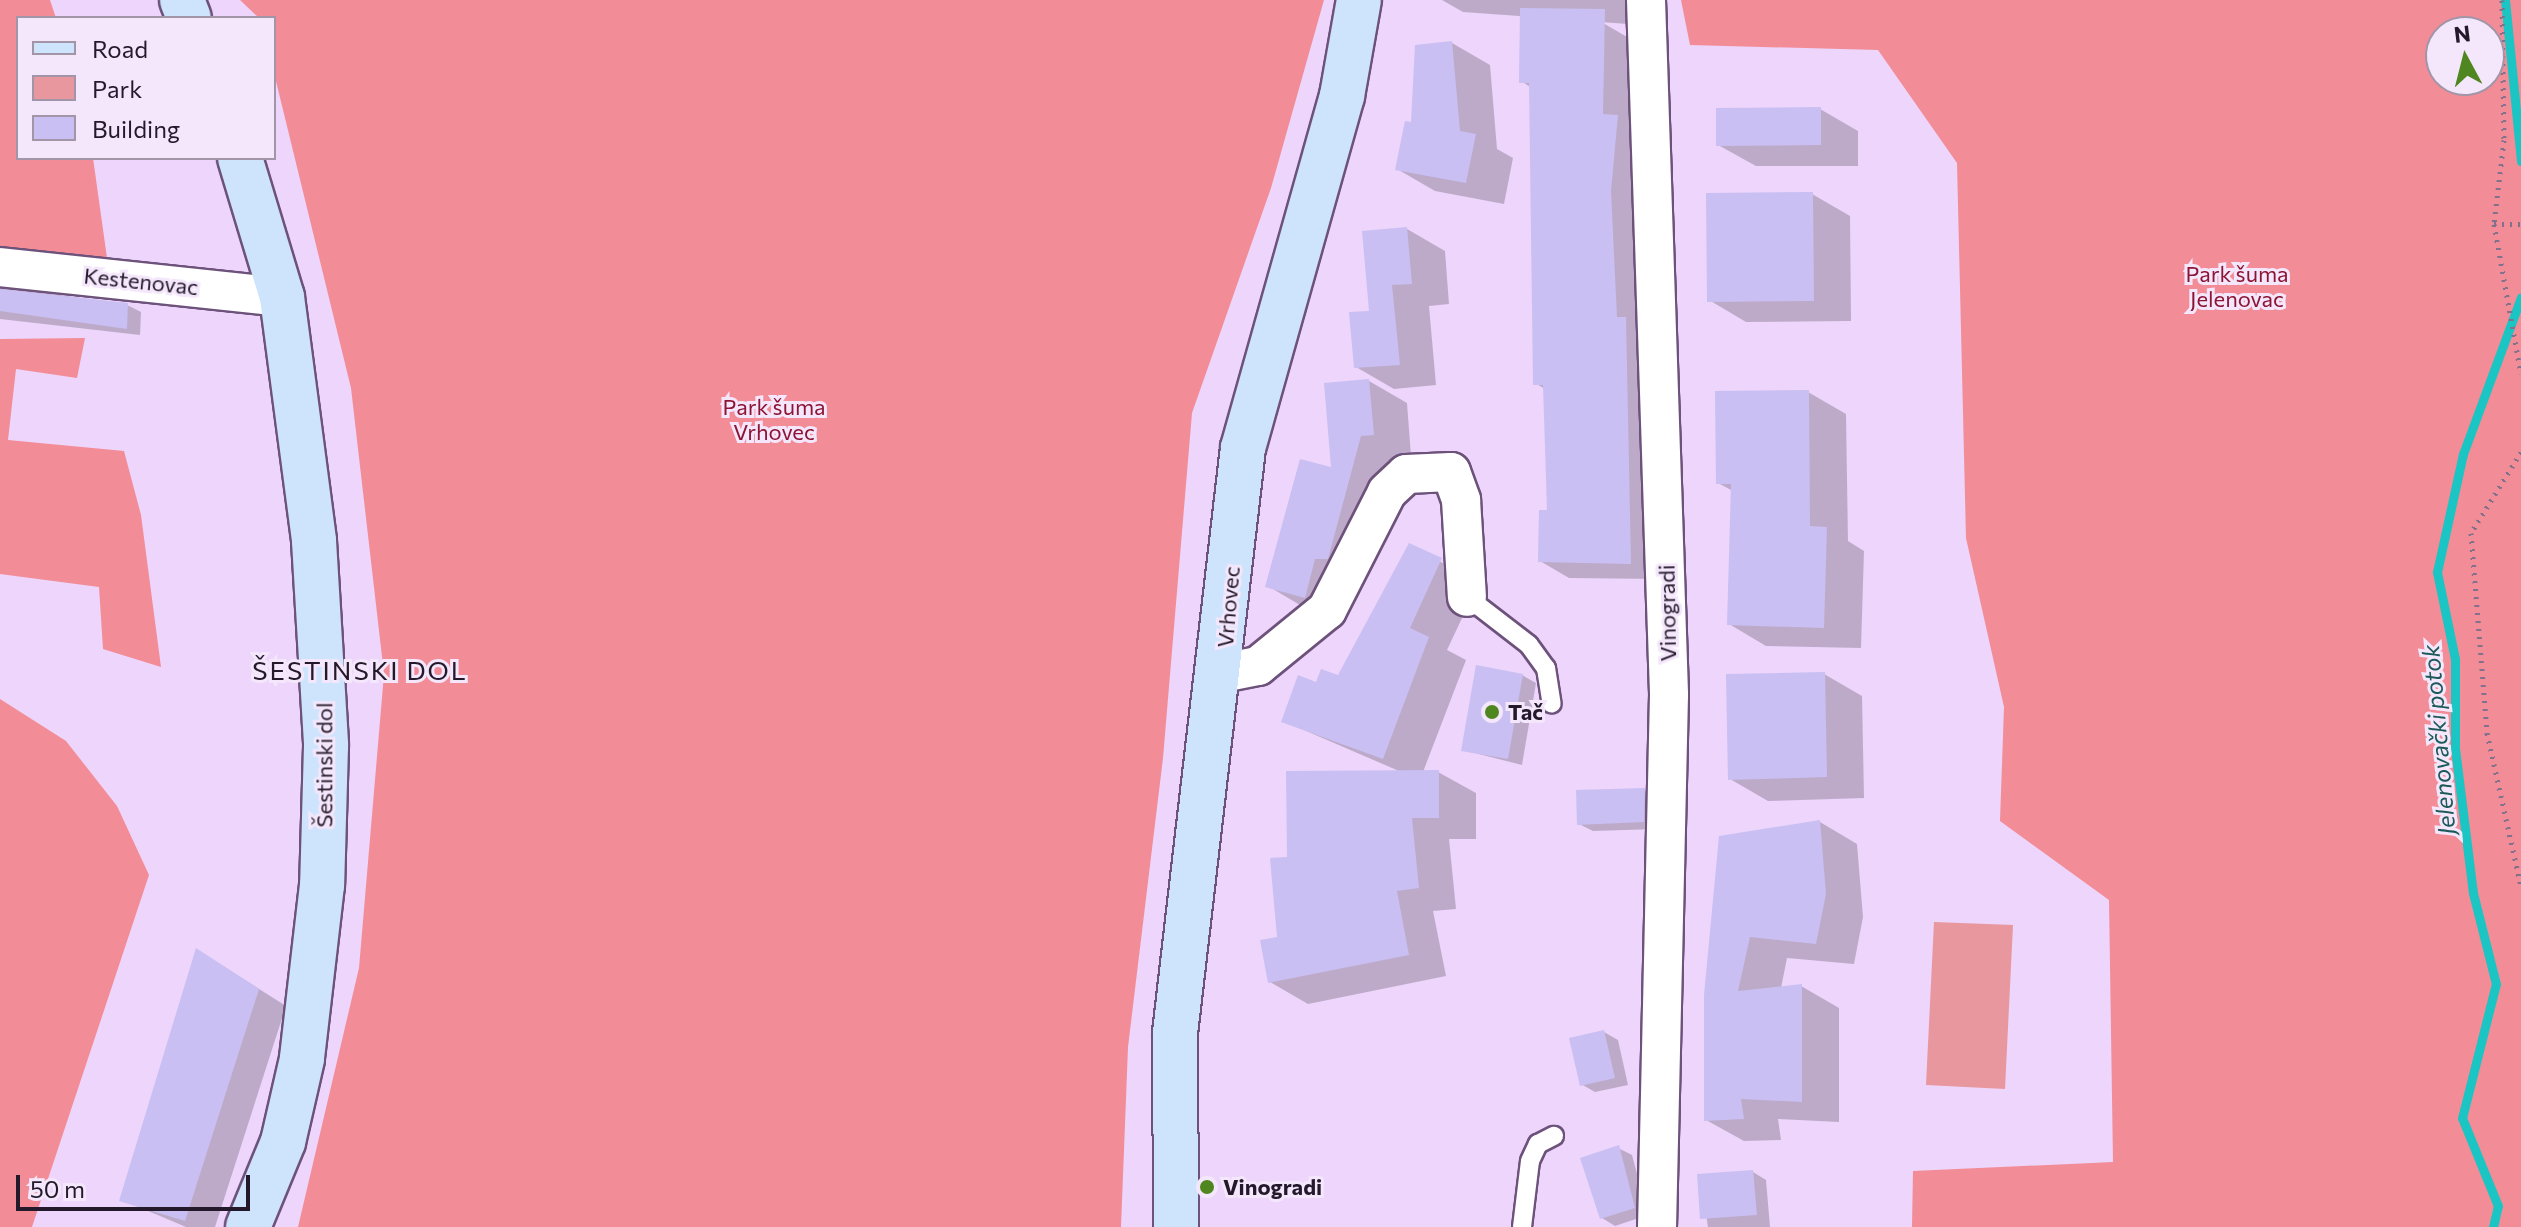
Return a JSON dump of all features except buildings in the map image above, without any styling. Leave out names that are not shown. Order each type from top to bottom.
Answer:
[{"type":"street","name":"Vrhovec","points":[[1176,1227],[1175,1033],[1222,673],[1243,448],[1342,96],[1359,0]]},
{"type":"street","name":"Vinogradi","points":[[1646,0],[1669,695],[1657,1227]]},
{"type":"street","name":"Šestinski dol","points":[[241,160],[282,297],[319,602],[325,831],[302,1059],[283,1142],[248,1227]]},
{"type":"street","name":"Kestenovac","points":[[0,267],[282,297]]},
{"type":"street","points":[[1222,673],[1258,666],[1327,610],[1387,492],[1406,474],[1451,472],[1461,500],[1467,597]]},
{"type":"lane","points":[[1467,597],[1529,645],[1546,668],[1552,704]]},
{"type":"lane","points":[[1522,1227],[1530,1161],[1538,1144],[1554,1136]]},
{"type":"path","points":[[2502,0],[2504,140],[2494,224],[2521,374]]},
{"type":"path","points":[[2494,224],[2521,224]]},
{"type":"path","points":[[2521,452],[2471,533],[2487,733],[2521,886]]},
{"type":"green space","points":[[0,0],[50,0],[55,16],[16,16],[16,160],[93,160],[107,258],[0,251]]},
{"type":"green space","name":"Park šuma Vrhovec","points":[[240,0],[1324,0],[1271,188],[1192,413],[1163,758],[1128,1047],[1121,1227],[298,1227],[359,968],[384,674],[351,388],[276,81],[276,16],[257,16]]},
{"type":"green space","name":"Park šuma Jelenovac","points":[[1681,0],[2521,0],[2521,1227],[1912,1227],[1913,1171],[2113,1162],[2109,900],[2000,821],[2004,707],[1966,538],[1957,163],[1878,50],[1690,45]]},
{"type":"green space","points":[[85,338],[77,378],[16,369],[8,440],[124,451],[141,515],[161,667],[103,649],[99,587],[0,574],[0,339]]},
{"type":"green space","points":[[0,699],[66,741],[117,806],[149,875],[32,1227],[0,1227]]},
{"type":"green space","points":[[1934,922],[2013,925],[2005,1089],[1926,1085]]},
{"type":"waterway","name":"Jelenovački potok","points":[[2505,0],[2521,161]]},
{"type":"waterway","name":"Jelenovački potok","points":[[2493,1227],[2498,1206],[2462,1118],[2496,984],[2473,893],[2455,748],[2455,659],[2437,572],[2463,454],[2521,297]]},
{"type":"place","name":"Tač","points":[[1492,712]]},
{"type":"place","name":"Vinogradi","points":[[1207,1187]]},
{"type":"district","name":"ŠESTINSKI DOL","points":[[360,670]]}]
